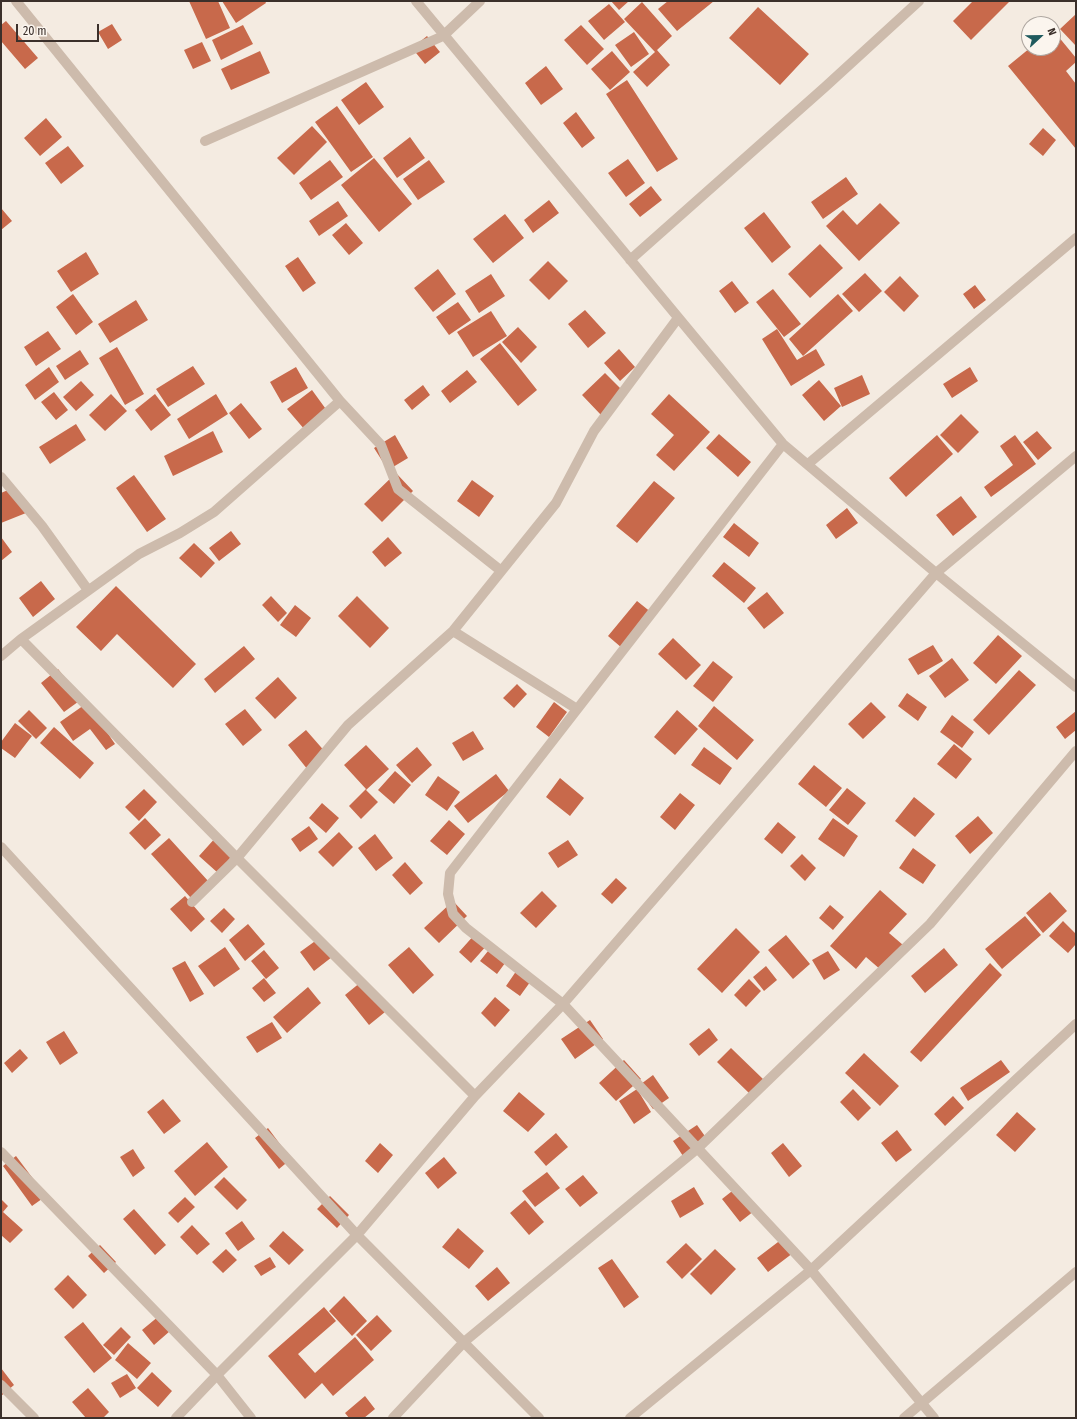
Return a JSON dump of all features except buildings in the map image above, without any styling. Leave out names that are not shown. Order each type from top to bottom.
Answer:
[{"type":"street","points":[[16,1],[340,401],[381,445],[398,489],[500,570]]},
{"type":"street","points":[[416,1],[783,444],[936,574],[1076,687]]},
{"type":"street","points":[[205,141],[444,36],[480,1]]},
{"type":"street","points":[[630,260],[919,1]]},
{"type":"street","points":[[808,464],[1076,238]]},
{"type":"street","points":[[192,902],[237,858],[348,725],[452,631],[500,570],[556,503],[594,430],[678,318]]},
{"type":"street","points":[[1,656],[21,639],[139,554],[180,533],[214,512],[340,401]]},
{"type":"street","points":[[783,444],[450,873],[448,894],[453,914],[466,928],[563,1004],[811,1270],[920,1404],[934,1418]]},
{"type":"street","points":[[176,1418],[357,1235],[475,1096],[563,1004],[936,574],[1076,456]]},
{"type":"street","points":[[1,477],[42,526],[88,590]]},
{"type":"street","points":[[452,631],[577,709]]},
{"type":"street","points":[[21,639],[475,1096]]},
{"type":"street","points":[[393,1418],[464,1342],[697,1149],[930,924],[1076,751]]},
{"type":"street","points":[[1,847],[357,1235],[539,1418]]},
{"type":"street","points":[[630,1418],[811,1270],[1076,1024]]},
{"type":"street","points":[[1,1152],[217,1375],[251,1418]]},
{"type":"street","points":[[904,1418],[1076,1272]]},
{"type":"street","points":[[1,1385],[34,1418]]}]
